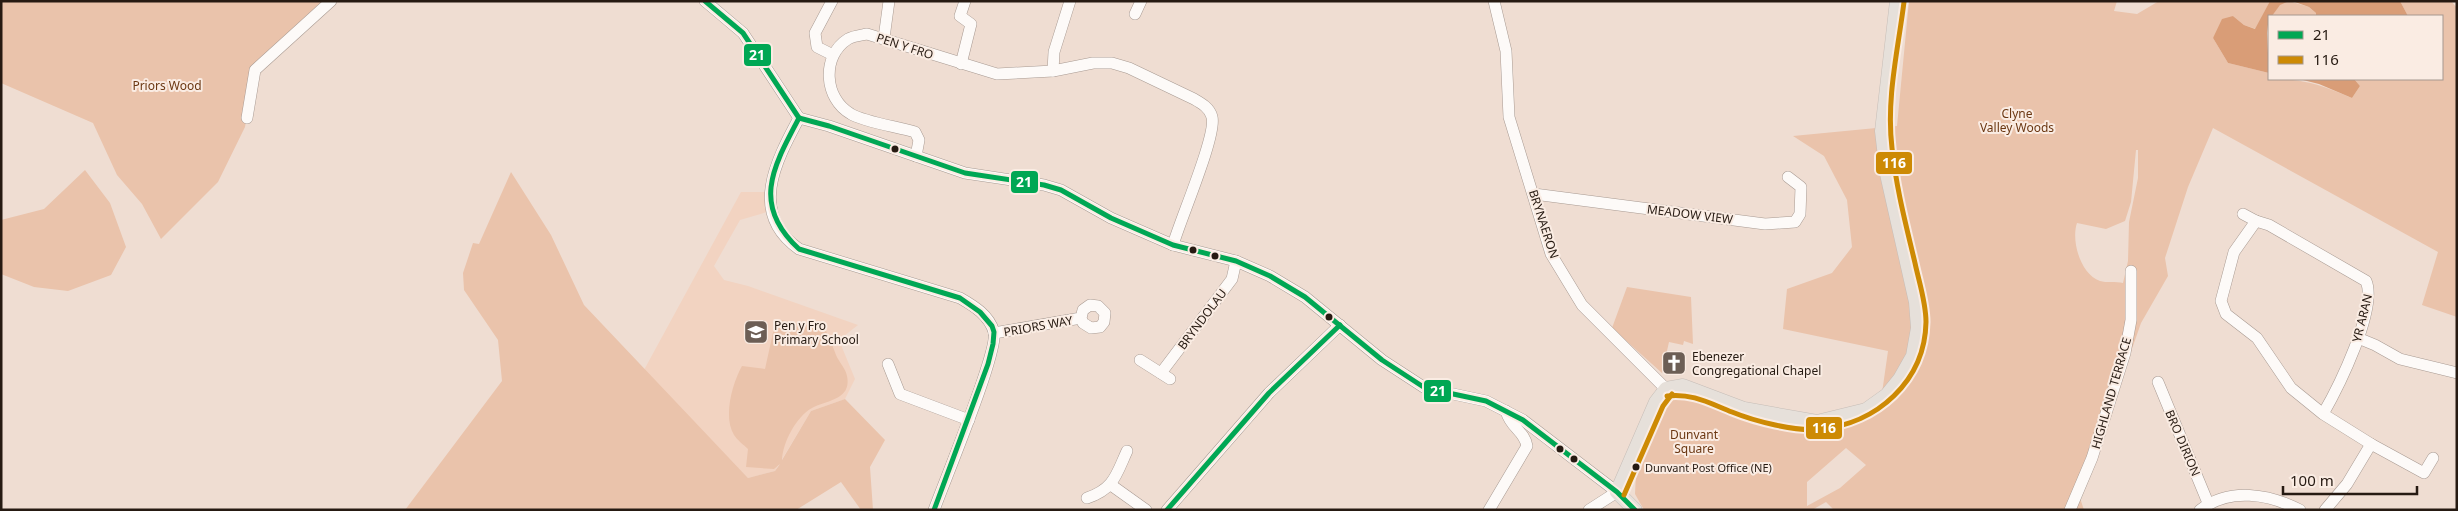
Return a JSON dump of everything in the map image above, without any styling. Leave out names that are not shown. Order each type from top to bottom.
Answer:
[{"type":"main road","points":[[1635,510],[1617,492],[1656,402],[1666,389],[1683,386],[1744,409],[1817,422],[1866,410],[1887,395],[1900,379],[1913,356],[1918,328],[1916,302],[1887,174],[1882,131],[1897,1]]},
{"type":"street","points":[[247,118],[255,70],[331,1]]},
{"type":"street","points":[[705,1],[743,33],[799,118],[829,126],[965,173],[1044,185],[1061,190],[1111,218],[1173,245],[1208,256],[1236,261],[1270,276],[1306,297],[1382,360],[1425,388],[1486,401],[1523,420],[1617,492],[1589,510]]},
{"type":"street","points":[[832,1],[815,33],[817,47],[834,55],[828,77],[832,94],[839,105],[852,115],[915,132],[919,140],[916,156]]},
{"type":"street","points":[[884,38],[889,1]]},
{"type":"street","points":[[961,64],[971,24],[960,16],[965,1]]},
{"type":"street","points":[[1054,70],[1054,52],[1070,1]]},
{"type":"street","points":[[1135,14],[1141,1]]},
{"type":"street","name":"BRYNAERON","points":[[1494,1],[1506,51],[1509,116],[1551,254],[1582,305],[1666,389]]},
{"type":"street","name":"PEN Y FRO","points":[[834,55],[849,39],[867,34],[997,74],[1054,70],[1093,63],[1112,63],[1129,68],[1194,99],[1204,105],[1212,115],[1212,135],[1179,221],[1173,245]]},
{"type":"street","name":"PRIORS WAY","points":[[799,118],[778,156],[772,176],[770,200],[775,222],[785,239],[799,249],[960,298],[976,307],[987,319],[994,334],[990,354],[969,420],[934,510]]},
{"type":"street","name":"MEADOW VIEW","points":[[1534,194],[1765,224],[1795,222],[1800,214],[1801,187],[1788,177]]},
{"type":"street","name":"YR ARAN","points":[[2243,214],[2269,225],[2366,281],[2370,290],[2358,338],[2340,383],[2323,414]]},
{"type":"street","points":[[2256,221],[2234,252],[2221,302],[2226,314],[2232,321],[2257,338],[2291,388],[2323,414],[2371,444],[2424,473]]},
{"type":"street","name":"BRYNDOLAU","points":[[1140,360],[1166,376],[1232,278],[1236,261]]},
{"type":"street","name":"HIGHLAND TERRACE","points":[[2070,510],[2092,458],[2126,353],[2131,320],[2131,271]]},
{"type":"street","name":"PRIORS WAY","points":[[994,334],[1081,318]]},
{"type":"street","points":[[1167,510],[1269,393],[1340,326]]},
{"type":"street","points":[[2358,338],[2400,359],[2457,373]]},
{"type":"street","points":[[888,364],[900,394],[969,420]]},
{"type":"street","name":"BRO DIRION","points":[[2158,382],[2204,507]]},
{"type":"street","points":[[1489,510],[1527,446],[1525,437],[1509,422],[1506,411]]},
{"type":"street","points":[[2325,510],[2347,484],[2371,444]]},
{"type":"street","points":[[1087,498],[1100,494],[1111,485],[1127,451]]},
{"type":"street","points":[[2418,484],[2434,458]]},
{"type":"street","points":[[1111,485],[1146,510]]},
{"type":"street","points":[[2204,507],[2224,498],[2257,494],[2300,510]]},
{"type":"shaded area","points":[[2270,1],[2289,1],[2280,5],[2273,15],[2268,15],[2268,73],[2228,63],[2213,38],[2222,19],[2233,16],[2244,25],[2255,29]]},
{"type":"shaded area","points":[[2292,1],[2400,1],[2407,15],[2316,15],[2309,7]]},
{"type":"shaded area","points":[[2303,80],[2355,80],[2360,86],[2352,98],[2319,84]]},
{"type":"shaded area","name":"Pen y Fro Primary School","points":[[741,192],[766,192],[767,212],[740,220],[714,266],[724,280],[748,286],[858,325],[839,340],[855,379],[845,399],[811,411],[775,471],[748,478],[644,370]]},
{"type":"green space","name":"Priors Wood","points":[[1,1],[331,1],[255,70],[245,127],[218,182],[161,239],[142,204],[117,175],[93,123],[1,83]]},
{"type":"green space","name":"Clyne Valley Woods","points":[[1909,1],[2117,1],[2114,11],[2137,14],[2159,1],[2270,1],[2256,29],[2244,25],[2233,16],[2213,38],[2228,63],[2268,73],[2268,80],[2293,80],[2312,83],[2352,98],[2360,86],[2355,80],[2443,80],[2443,15],[2407,15],[2400,1],[2451,1],[2457,8],[2457,317],[2422,305],[2438,252],[2213,128],[2188,187],[2165,258],[2168,276],[2141,323],[2080,498],[2084,510],[1834,510],[1826,502],[1812,510],[1644,510],[1635,494],[1636,473],[1667,401],[1676,393],[1695,397],[1740,414],[1774,423],[1826,426],[1852,425],[1882,393],[1888,351],[1783,329],[1787,289],[1832,273],[1852,247],[1847,200],[1824,156],[1793,136],[1897,126]],"holes":[[[2136,150],[2138,150],[2138,178],[2129,222],[2128,261],[2123,283],[2100,281],[2093,277],[2082,264],[2076,247],[2075,230],[2077,223],[2106,229],[2125,221],[2131,202]],[[1846,448],[1866,465],[1840,488],[1807,506],[1807,482]]]},
{"type":"green space","points":[[2289,1],[2309,7],[2316,15],[2273,15],[2280,4]]},
{"type":"green space","points":[[85,170],[110,203],[126,247],[111,275],[68,291],[34,287],[1,274],[1,220],[44,209]]},
{"type":"green space","points":[[511,172],[551,235],[584,305],[748,478],[775,471],[780,464],[774,469],[746,467],[748,449],[734,435],[729,419],[732,391],[742,366],[765,369],[776,319],[813,326],[826,331],[846,373],[848,384],[846,390],[837,398],[812,408],[801,417],[791,431],[782,460],[811,411],[845,399],[885,440],[870,467],[873,510],[861,510],[841,482],[796,510],[405,510],[502,381],[498,340],[464,290],[463,273],[473,243],[479,244]]},
{"type":"green space","points":[[1627,287],[1691,297],[1693,344],[1684,341],[1683,345],[1669,342],[1662,373],[1612,328]]},
{"type":"transit line","name":"21","points":[[705,1],[743,33],[799,118]]},
{"type":"transit line","name":"116","points":[[1667,396],[1692,397],[1763,422],[1810,430],[1841,425],[1878,409],[1894,396],[1907,380],[1917,363],[1923,343],[1926,315],[1899,192],[1891,130],[1890,111],[1904,2]]},
{"type":"transit line","name":"21","points":[[799,118],[829,126],[965,173],[1044,185],[1061,190],[1111,218],[1173,245],[1236,261],[1270,276],[1305,297],[1382,360],[1425,388],[1486,401],[1523,420],[1617,492],[1635,510]]},
{"type":"transit line","name":"21","points":[[799,118],[781,153],[771,185],[771,201],[775,217],[784,233],[799,249],[960,298],[980,312],[992,326],[994,332],[993,344],[988,364],[934,510]]},
{"type":"transit line","name":"21","points":[[1167,510],[1269,393],[1340,325]]},
{"type":"transit line","name":"116","points":[[1624,495],[1663,406],[1672,394]]},
{"type":"place","name":"Pen y Fro Primary School","points":[[756,332]]},
{"type":"place","name":"Ebenezer Congregational Chapel","points":[[1674,363]]},
{"type":"place","name":"Dunvant Post Office (NE)","points":[[1636,467]]},
{"type":"park label","name":"Dunvant Square","points":[[1694,441]]}]
